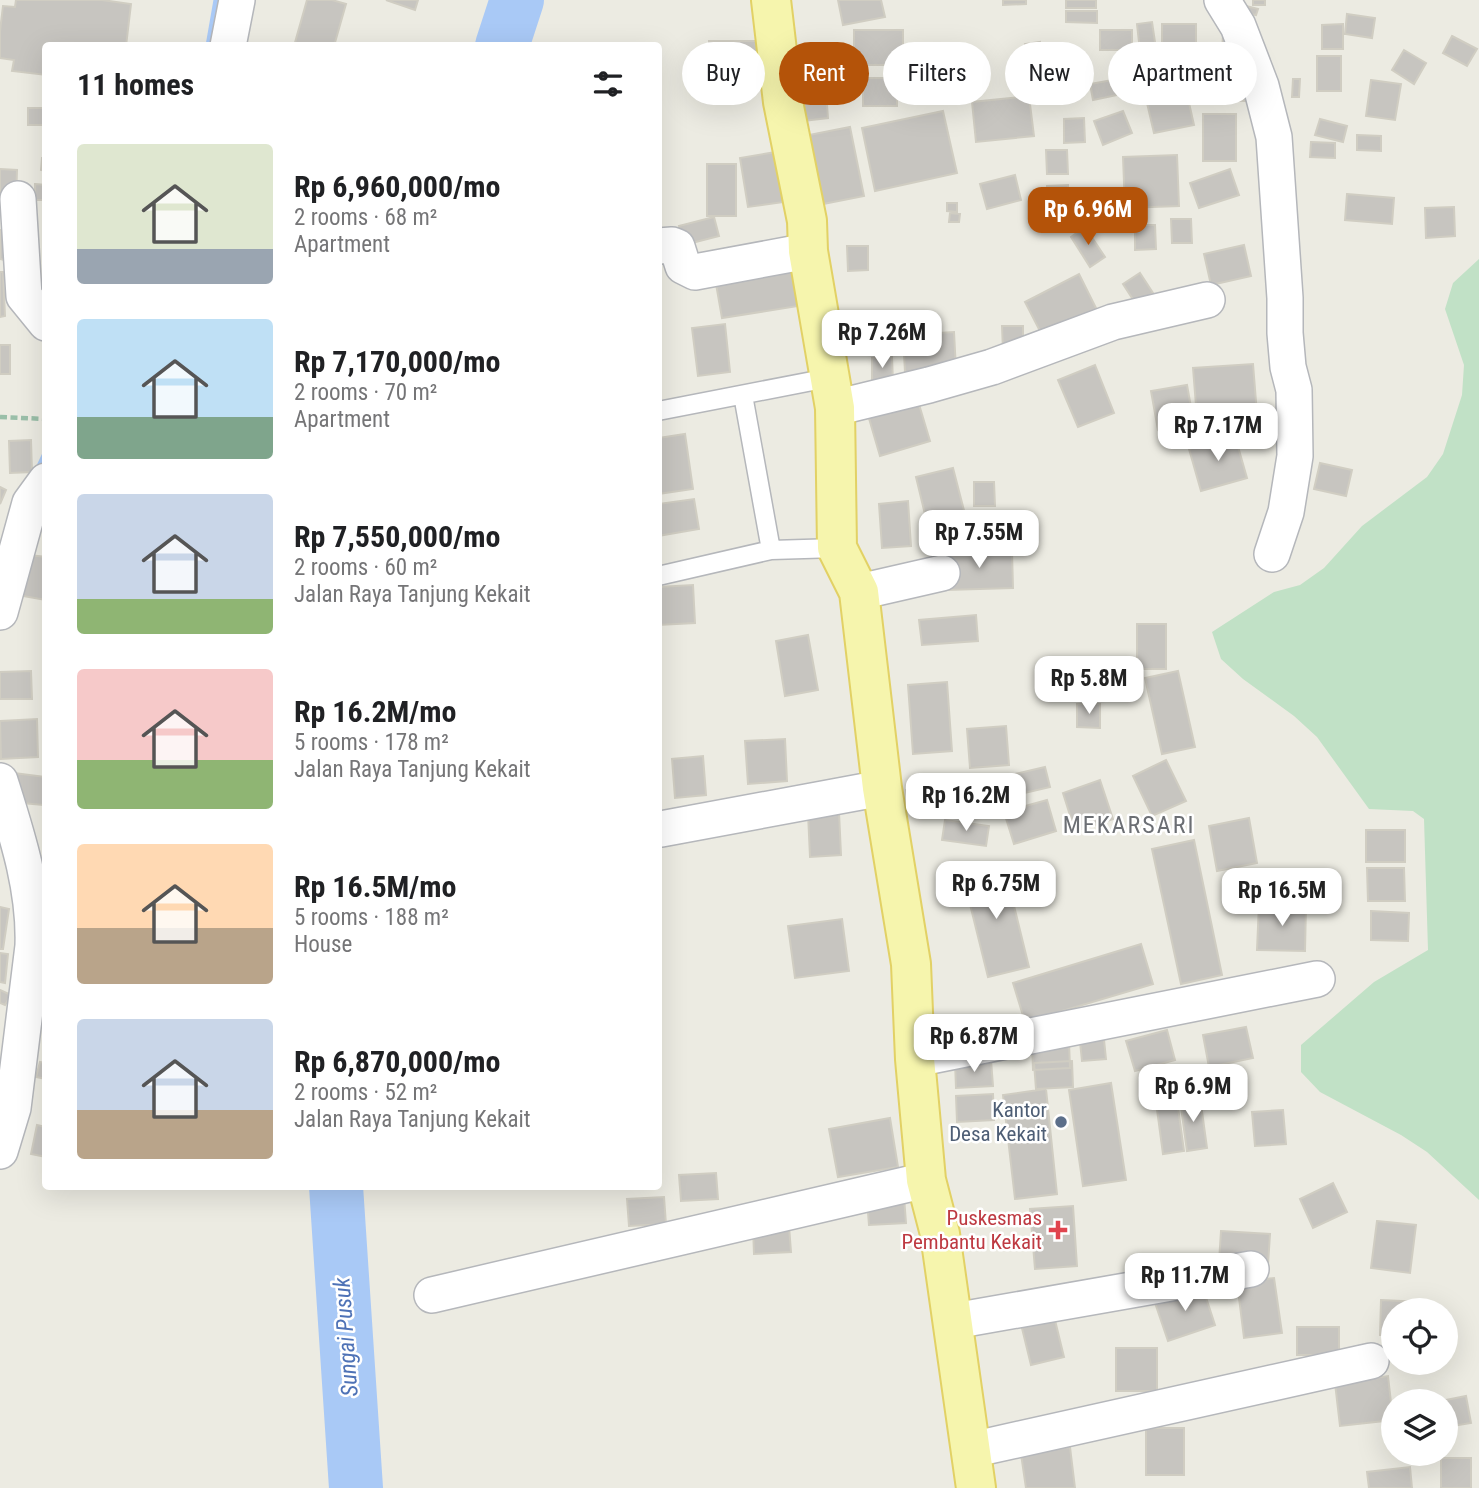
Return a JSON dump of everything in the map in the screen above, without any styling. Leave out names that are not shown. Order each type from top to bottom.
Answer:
[{"type":"main road","points":[[771,0],[783,102],[807,220],[808,251],[832,393],[837,548],[859,592],[882,788],[911,964],[915,1059],[926,1180],[940,1234],[976,1488]]},
{"type":"street","points":[[229,42],[237,0]]},
{"type":"street","points":[[1223,0],[1238,26],[1261,86],[1275,137],[1285,298],[1284,333],[1294,390],[1295,456],[1286,512],[1272,554]]},
{"type":"street","points":[[18,199],[24,296],[42,318]]},
{"type":"street","points":[[662,246],[676,246],[680,251],[683,266],[695,272],[808,251]]},
{"type":"street","points":[[832,393],[929,385],[992,367],[1113,322],[1207,300]]},
{"type":"street","points":[[0,612],[30,503],[42,486]]},
{"type":"street","points":[[859,592],[942,573]]},
{"type":"street","points":[[0,781],[20,847],[34,921],[13,1108],[0,1151]]},
{"type":"street","points":[[662,830],[882,788]]},
{"type":"street","points":[[915,1059],[1317,979]]},
{"type":"street","points":[[432,1295],[926,1180]]},
{"type":"street","points":[[954,1321],[1251,1269]]},
{"type":"street","points":[[971,1450],[1371,1361]]},
{"type":"lane","points":[[662,410],[743,395],[832,393]]},
{"type":"lane","points":[[743,395],[771,550]]},
{"type":"lane","points":[[662,575],[771,550],[837,548]]},
{"type":"path","points":[[0,417],[42,419]]},
{"type":"green space","points":[[1479,259],[1479,1200],[1427,1152],[1401,1135],[1320,1092],[1301,1072],[1301,1045],[1374,982],[1428,950],[1424,819],[1413,811],[1369,809],[1317,737],[1221,659],[1212,632],[1274,592],[1300,585],[1324,568],[1362,526],[1427,477],[1443,454],[1462,395],[1464,365],[1445,309],[1453,283]]},
{"type":"building","points":[[16,0],[102,0],[131,4],[126,42],[42,42],[42,75],[12,71],[14,60],[0,58],[0,31],[3,6],[15,7]]},
{"type":"building","points":[[307,0],[332,0],[346,4],[335,42],[295,42]]},
{"type":"building","points":[[386,0],[418,0],[415,10]]},
{"type":"building","points":[[838,0],[881,0],[885,17],[843,25]]},
{"type":"building","points":[[1003,0],[1026,0],[1026,4],[1003,5]]},
{"type":"building","points":[[1066,0],[1096,0],[1096,8],[1066,8]]},
{"type":"building","points":[[1253,0],[1265,0],[1265,5],[1253,5]]},
{"type":"building","points":[[1246,6],[1258,9],[1256,15],[1245,13]]},
{"type":"building","points":[[1066,11],[1097,11],[1097,23],[1066,22]]},
{"type":"building","points":[[1347,14],[1375,18],[1372,38],[1345,34]]},
{"type":"building","points":[[1152,22],[1155,42],[1139,42],[1137,24]]},
{"type":"building","points":[[1162,24],[1196,24],[1196,42],[1162,42]]},
{"type":"building","points":[[1343,24],[1343,49],[1322,49],[1322,25]]},
{"type":"building","points":[[854,30],[903,30],[903,42],[883,42],[883,65],[869,65],[869,42],[854,42]]},
{"type":"building","points":[[1100,30],[1132,30],[1132,42],[1108,42],[1108,50],[1100,50]]},
{"type":"building","points":[[1452,36],[1477,49],[1467,66],[1443,53]]},
{"type":"building","points":[[709,41],[759,41],[759,42]]},
{"type":"building","points":[[1404,50],[1426,63],[1414,84],[1392,70]]},
{"type":"building","points":[[1317,56],[1341,56],[1341,91],[1317,91]]},
{"type":"building","points":[[869,78],[883,78],[883,105],[897,106],[863,106],[869,105]]},
{"type":"building","points":[[1293,79],[1300,79],[1299,97],[1292,97]]},
{"type":"building","points":[[1371,80],[1401,84],[1395,120],[1366,116]]},
{"type":"building","points":[[1108,81],[1108,97],[1094,100],[1094,83]]},
{"type":"building","points":[[1005,99],[1005,105],[1030,105],[1034,136],[976,142],[972,105],[991,105],[991,100]]},
{"type":"building","points":[[794,105],[827,105],[828,118],[795,122]]},
{"type":"building","points":[[1147,105],[1189,105],[1194,125],[1154,133]]},
{"type":"building","points":[[28,108],[42,108],[42,125],[28,125]]},
{"type":"building","points":[[943,111],[957,173],[875,191],[862,128]]},
{"type":"building","points":[[1123,111],[1132,133],[1103,145],[1094,121]]},
{"type":"building","points":[[1203,114],[1236,114],[1236,161],[1203,161]]},
{"type":"building","points":[[1084,118],[1085,142],[1064,143],[1064,119]]},
{"type":"building","points":[[1320,119],[1347,126],[1343,142],[1315,135]]},
{"type":"building","points":[[850,127],[864,196],[823,204],[809,135]]},
{"type":"building","points":[[1357,135],[1381,136],[1381,151],[1357,150]]},
{"type":"building","points":[[1311,142],[1335,143],[1335,158],[1310,157]]},
{"type":"building","points":[[1046,150],[1067,150],[1068,174],[1047,174]]},
{"type":"building","points":[[776,152],[784,202],[748,207],[740,158]]},
{"type":"building","points":[[1177,155],[1179,206],[1125,208],[1123,157]]},
{"type":"building","points":[[707,164],[736,164],[736,216],[707,216]]},
{"type":"building","points":[[0,169],[17,170],[16,200],[0,200]]},
{"type":"building","points":[[1230,169],[1239,195],[1199,208],[1190,183]]},
{"type":"building","points":[[1015,175],[1021,200],[987,209],[980,184]]},
{"type":"building","points":[[35,184],[42,185],[42,200],[35,200]]},
{"type":"building","points":[[1068,185],[1068,209],[1047,210],[1047,186]]},
{"type":"building","points":[[1347,194],[1394,198],[1392,224],[1345,220]]},
{"type":"building","points":[[1086,196],[1107,196],[1107,220],[1087,221]]},
{"type":"building","points":[[947,203],[957,203],[957,212],[947,211]]},
{"type":"building","points":[[1454,207],[1455,236],[1426,238],[1425,208]]},
{"type":"building","points":[[950,213],[960,214],[959,222],[949,222]]},
{"type":"building","points":[[714,217],[719,236],[684,245],[679,226]]},
{"type":"building","points":[[1171,219],[1191,219],[1192,243],[1172,243]]},
{"type":"building","points":[[1135,225],[1155,225],[1156,249],[1135,250]]},
{"type":"building","points":[[1085,227],[1105,257],[1090,267],[1071,237]]},
{"type":"building","points":[[0,230],[16,234],[9,261],[0,259]]},
{"type":"building","points":[[1244,245],[1251,276],[1211,285],[1204,254]]},
{"type":"building","points":[[847,246],[868,246],[868,270],[848,271]]},
{"type":"building","points":[[791,266],[798,306],[722,318],[715,278]]},
{"type":"building","points":[[0,272],[3,272],[5,316],[0,317]]},
{"type":"building","points":[[1140,273],[1153,293],[1136,304],[1123,284]]},
{"type":"building","points":[[1079,274],[1097,310],[1043,337],[1025,302]]},
{"type":"building","points":[[725,324],[730,372],[698,376],[692,328]]},
{"type":"building","points":[[1002,326],[1023,326],[1023,350],[1003,351]]},
{"type":"building","points":[[954,332],[956,370],[905,372],[903,335]]},
{"type":"building","points":[[0,345],[10,345],[10,374],[0,374]]},
{"type":"building","points":[[892,357],[893,382],[872,382],[872,358]]},
{"type":"building","points":[[1253,364],[1257,414],[1197,418],[1193,368]]},
{"type":"building","points":[[1095,365],[1114,413],[1078,427],[1058,380]]},
{"type":"building","points":[[1187,385],[1194,424],[1158,430],[1151,391]]},
{"type":"building","points":[[918,401],[930,441],[880,456],[868,415]]},
{"type":"building","points":[[685,434],[693,489],[662,493],[662,437]]},
{"type":"building","points":[[1235,436],[1247,478],[1201,491],[1189,449]]},
{"type":"building","points":[[31,440],[32,472],[10,473],[9,441]]},
{"type":"building","points":[[1320,463],[1352,470],[1346,496],[1314,489]]},
{"type":"building","points":[[953,468],[967,522],[929,531],[916,477]]},
{"type":"building","points":[[974,482],[994,482],[995,506],[974,506]]},
{"type":"building","points":[[0,487],[6,490],[0,504]]},
{"type":"building","points":[[694,499],[699,529],[662,535],[662,503]]},
{"type":"building","points":[[908,501],[911,546],[882,548],[879,504]]},
{"type":"building","points":[[1012,551],[1013,588],[946,590],[945,552]]},
{"type":"building","points":[[29,555],[42,557],[42,599],[23,596]]},
{"type":"building","points":[[693,585],[695,623],[662,625],[662,587]]},
{"type":"building","points":[[976,615],[978,641],[922,645],[919,620]]},
{"type":"building","points":[[1137,624],[1166,624],[1166,669],[1137,669]]},
{"type":"building","points":[[808,635],[818,690],[785,696],[776,641]]},
{"type":"building","points":[[1075,657],[1120,657],[1120,697],[1075,697]]},
{"type":"building","points":[[31,671],[32,699],[0,699],[0,672]]},
{"type":"building","points":[[1178,671],[1195,747],[1162,754],[1145,678]]},
{"type":"building","points":[[947,682],[952,751],[913,754],[908,685]]},
{"type":"building","points":[[1077,704],[1100,704],[1100,728],[1077,727]]},
{"type":"building","points":[[37,719],[38,757],[1,759],[0,721]]},
{"type":"building","points":[[1006,726],[1009,765],[970,768],[967,729]]},
{"type":"building","points":[[785,739],[787,781],[748,784],[745,741]]},
{"type":"building","points":[[703,756],[706,795],[675,798],[672,759]]},
{"type":"building","points":[[1166,760],[1186,801],[1152,816],[1133,776]]},
{"type":"building","points":[[1045,767],[1050,787],[969,806],[964,786]]},
{"type":"building","points":[[14,773],[42,776],[42,805],[11,802]]},
{"type":"building","points":[[1100,780],[1113,819],[1075,831],[1063,793]]},
{"type":"building","points":[[941,782],[946,806],[910,813],[906,790]]},
{"type":"building","points":[[1047,800],[1056,831],[1014,844],[1004,812]]},
{"type":"building","points":[[839,812],[841,855],[810,857],[808,813]]},
{"type":"building","points":[[1249,818],[1257,863],[1217,871],[1209,826]]},
{"type":"building","points":[[945,820],[989,826],[986,846],[942,840]]},
{"type":"building","points":[[1366,830],[1405,830],[1405,862],[1366,862]]},
{"type":"building","points":[[1194,840],[1222,975],[1181,984],[1152,849]]},
{"type":"building","points":[[1004,865],[1029,967],[988,977],[963,876]]},
{"type":"building","points":[[1367,868],[1404,868],[1405,901],[1368,901]]},
{"type":"building","points":[[1259,904],[1306,905],[1305,951],[1257,950]]},
{"type":"building","points":[[0,907],[9,909],[3,949],[0,949]]},
{"type":"building","points":[[1371,911],[1409,913],[1408,941],[1371,940]]},
{"type":"building","points":[[842,919],[849,971],[795,978],[788,926]]},
{"type":"building","points":[[1141,944],[1153,984],[1025,1022],[1013,983]]},
{"type":"building","points":[[0,953],[8,954],[5,983],[0,982]]},
{"type":"building","points":[[0,990],[11,995],[5,1005],[0,1003]]},
{"type":"building","points":[[1246,1027],[1253,1058],[1209,1067],[1203,1035]]},
{"type":"building","points":[[1103,1030],[1106,1059],[1082,1061],[1079,1032]]},
{"type":"building","points":[[1167,1030],[1175,1060],[1135,1071],[1126,1041]]},
{"type":"building","points":[[1069,1042],[1070,1068],[1033,1070],[1032,1044]]},
{"type":"building","points":[[991,1060],[993,1086],[956,1088],[955,1062]]},
{"type":"building","points":[[1072,1061],[1073,1087],[1036,1089],[1034,1063]]},
{"type":"building","points":[[40,1062],[42,1062],[42,1078],[36,1077]]},
{"type":"building","points":[[1111,1083],[1126,1180],[1083,1186],[1069,1090]]},
{"type":"building","points":[[1046,1089],[1057,1194],[1015,1199],[1003,1095]]},
{"type":"building","points":[[993,1094],[994,1120],[957,1122],[956,1096]]},
{"type":"building","points":[[1200,1097],[1207,1148],[1187,1151],[1180,1100]]},
{"type":"building","points":[[1177,1100],[1184,1151],[1163,1154],[1156,1102]]},
{"type":"building","points":[[1283,1110],[1286,1144],[1255,1146],[1252,1112]]},
{"type":"building","points":[[890,1118],[898,1167],[838,1177],[829,1129]]},
{"type":"building","points":[[37,1125],[42,1126],[42,1156],[31,1154]]},
{"type":"building","points":[[716,1173],[718,1199],[681,1201],[679,1175]]},
{"type":"building","points":[[1333,1183],[1347,1212],[1313,1228],[1300,1199]]},
{"type":"building","points":[[664,1197],[666,1224],[629,1226],[627,1199]]},
{"type":"building","points":[[904,1197],[906,1223],[869,1225],[867,1199]]},
{"type":"building","points":[[1073,1206],[1077,1266],[1035,1269],[1030,1209]]},
{"type":"building","points":[[1377,1221],[1416,1225],[1410,1273],[1371,1268]]},
{"type":"building","points":[[789,1226],[791,1252],[754,1254],[753,1228]]},
{"type":"building","points":[[1221,1231],[1270,1234],[1268,1265],[1219,1262]]},
{"type":"building","points":[[1274,1278],[1282,1333],[1244,1338],[1237,1282]]},
{"type":"building","points":[[1202,1285],[1215,1325],[1168,1341],[1154,1300]]},
{"type":"building","points":[[1053,1312],[1064,1357],[1031,1365],[1020,1320]]},
{"type":"building","points":[[1297,1327],[1339,1327],[1339,1355],[1297,1355]]},
{"type":"building","points":[[1116,1348],[1157,1348],[1157,1391],[1116,1391]]},
{"type":"building","points":[[1388,1376],[1389,1389],[1381,1389],[1381,1421],[1340,1426],[1335,1383]]},
{"type":"building","points":[[1466,1396],[1471,1423],[1458,1425],[1458,1398]]},
{"type":"building","points":[[1146,1428],[1184,1428],[1184,1475],[1146,1475]]},
{"type":"building","points":[[1070,1447],[1075,1488],[1026,1488],[1021,1454]]},
{"type":"building","points":[[1458,1458],[1471,1458],[1471,1488],[1441,1488],[1441,1466],[1458,1466]]},
{"type":"building","points":[[1410,1467],[1412,1488],[1369,1488],[1367,1472]]},
{"type":"waterway","points":[[211,42],[218,0]]},
{"type":"waterway","name":"Sungai Pusuk","points":[[503,42],[517,0]]},
{"type":"waterway","points":[[37,475],[42,464]]},
{"type":"waterway","name":"Sungai Pusuk","points":[[336,1190],[356,1488]]},
{"type":"place","name":"Kantor Desa Kekait","points":[[1061,1122]]},
{"type":"place","name":"Puskesmas Pembantu Kekait","points":[[1058,1230]]},
{"type":"district","name":"MEKARSARI","points":[[1129,825]]}]
